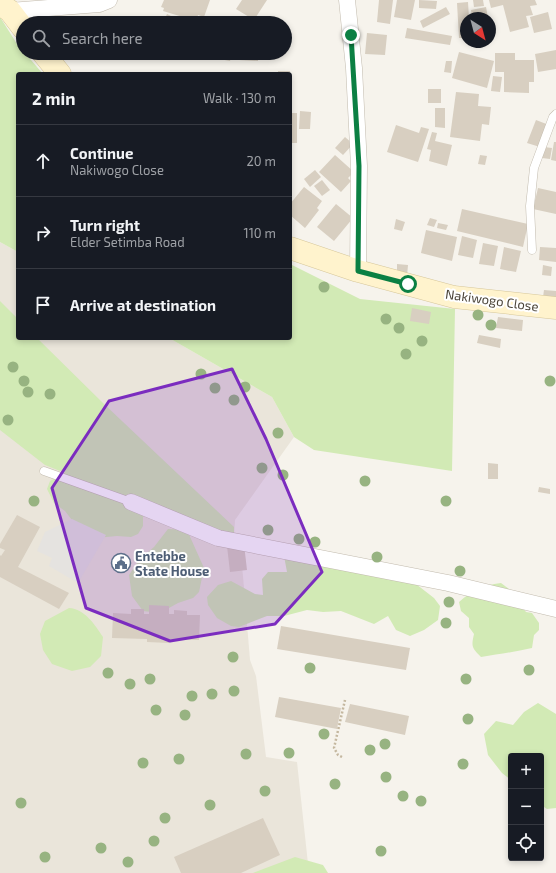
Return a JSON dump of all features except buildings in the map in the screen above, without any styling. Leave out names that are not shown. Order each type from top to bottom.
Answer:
[{"type":"street","points":[[5,7],[99,4],[109,0]]},
{"type":"street","points":[[347,0],[354,68],[359,166],[358,271]]},
{"type":"street","points":[[5,7],[16,20]]},
{"type":"street","points":[[49,60],[58,72]]},
{"type":"street","name":"Nakiwogo Close","points":[[292,249],[358,271],[454,297],[556,308]]},
{"type":"street","points":[[131,502],[218,538],[448,583],[556,609]]},
{"type":"lane","points":[[532,250],[530,206],[534,168],[553,117],[556,114]]},
{"type":"lane","points":[[44,471],[131,502]]},
{"type":"path","points":[[342,757],[334,748],[345,700]]},
{"type":"highlighted area","points":[[232,369],[266,439],[322,572],[275,624],[170,641],[86,608],[52,488],[109,401]]},
{"type":"shaded area","name":"Entebbe State House","points":[[0,242],[16,251],[16,340],[172,340],[272,397],[294,437],[235,520],[234,537],[240,550],[250,660],[256,676],[266,757],[297,762],[309,873],[0,873]]},
{"type":"shaded area","points":[[72,519],[106,535],[78,583],[49,566],[52,558],[37,551],[45,532]]},
{"type":"green space","points":[[0,17],[16,42],[16,60],[31,60],[41,72],[16,72],[16,251],[0,242]]},
{"type":"green space","points":[[292,265],[360,299],[455,309],[452,471],[314,450],[294,437],[272,397],[172,340],[292,340]]},
{"type":"green space","points":[[0,301],[16,317],[16,340],[39,340],[104,404],[234,527],[234,537],[152,506],[143,517],[143,526],[138,534],[131,537],[117,536],[96,538],[79,529],[65,511],[54,503],[47,489],[50,481],[65,473],[45,465],[0,430]]},
{"type":"green space","points":[[168,529],[187,530],[204,568],[199,592],[193,598],[178,603],[160,613],[143,611],[132,596],[129,575],[139,560],[154,547]]},
{"type":"green space","points":[[284,556],[416,584],[434,598],[440,606],[438,620],[424,630],[410,636],[396,630],[388,616],[374,624],[341,611],[323,612],[307,610],[284,616],[267,616],[239,627],[231,626],[217,618],[208,605],[207,597],[218,585],[231,581],[255,594],[263,595],[262,579],[268,572],[287,572]]},
{"type":"green space","points":[[501,583],[509,589],[511,604],[522,607],[526,612],[532,613],[539,623],[539,630],[534,635],[532,648],[481,657],[473,647],[474,634],[469,627],[469,618],[461,611],[459,602],[478,589],[488,585]]},
{"type":"green space","points":[[69,608],[85,614],[103,637],[101,656],[90,667],[72,671],[52,664],[43,650],[40,634],[45,621]]},
{"type":"green space","points":[[538,703],[556,714],[556,808],[547,809],[544,807],[544,753],[508,753],[508,778],[502,773],[488,755],[484,734],[496,721],[513,725],[524,712]]},
{"type":"green space","points":[[295,857],[323,865],[328,873],[253,873]]},
{"type":"place","name":"Entebbe State House","points":[[121,563]]},
{"type":"route","points":[[351,35],[359,166],[358,271],[408,284]]}]
